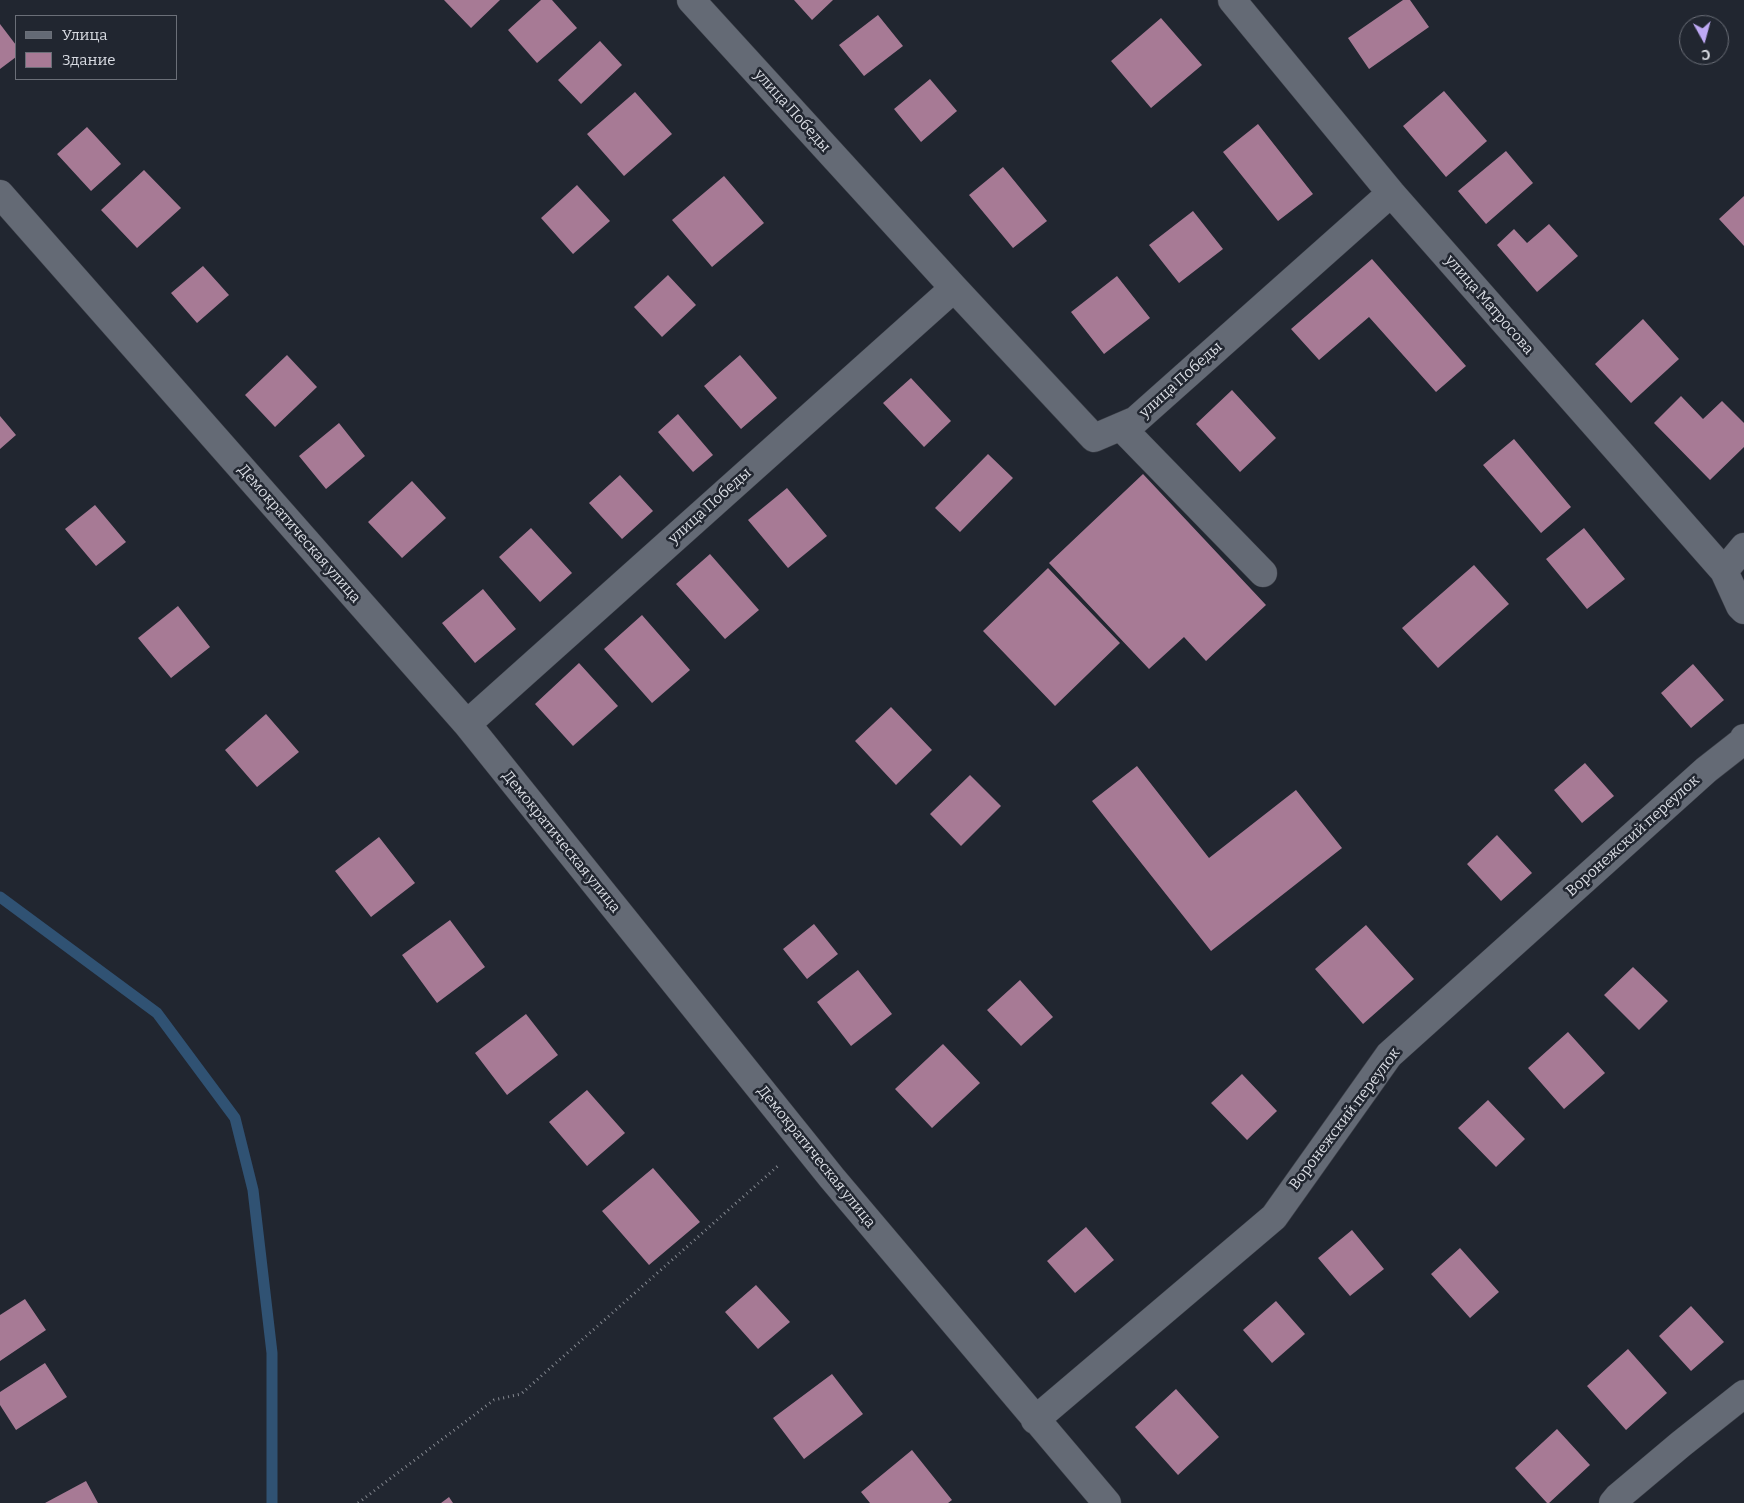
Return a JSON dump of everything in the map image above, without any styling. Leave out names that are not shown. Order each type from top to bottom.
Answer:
[{"type":"street","name":"улица Победы","points":[[691,0],[1094,438],[1136,420],[1391,193]]},
{"type":"street","name":"улица Матросова","points":[[1232,0],[1391,193],[1724,571],[1743,612]]},
{"type":"street","name":"Демократическая улица","points":[[0,194],[467,724],[804,1143],[1035,1420],[1107,1503]]},
{"type":"street","name":"улица Победы","points":[[467,724],[954,288]]},
{"type":"street","points":[[1121,427],[1263,573]]},
{"type":"street","points":[[1724,571],[1744,547]]},
{"type":"street","name":"Воронежский переулок","points":[[1035,1420],[1274,1217],[1389,1055],[1706,770],[1743,741],[1744,738]]},
{"type":"street","points":[[1613,1503],[1618,1496],[1744,1394]]},
{"type":"path","points":[[358,1503],[494,1400],[521,1394],[804,1143]]},
{"type":"building","points":[[444,0],[500,0],[471,28]]},
{"type":"building","points":[[541,0],[552,0],[577,28],[537,63],[508,30]]},
{"type":"building","points":[[794,0],[833,0],[812,20]]},
{"type":"building","points":[[1403,0],[1410,0],[1429,27],[1369,69],[1348,38]]},
{"type":"building","points":[[878,15],[903,46],[864,76],[839,45]]},
{"type":"building","points":[[1161,18],[1202,65],[1151,108],[1111,61]]},
{"type":"building","points":[[0,24],[15,44],[15,58],[0,69]]},
{"type":"building","points":[[600,41],[622,65],[581,104],[558,80]]},
{"type":"building","points":[[930,79],[957,111],[921,142],[894,109]]},
{"type":"building","points":[[1444,91],[1487,141],[1446,177],[1403,126]]},
{"type":"building","points":[[635,92],[672,134],[624,176],[587,134]]},
{"type":"building","points":[[1258,124],[1313,194],[1278,221],[1223,152]]},
{"type":"building","points":[[87,127],[121,164],[91,191],[57,154]]},
{"type":"building","points":[[1506,151],[1533,183],[1486,224],[1458,191]]},
{"type":"building","points":[[1003,167],[1047,221],[1013,248],[969,195]]},
{"type":"building","points":[[144,170],[181,208],[137,248],[101,210]]},
{"type":"building","points":[[724,176],[764,223],[712,267],[672,220]]},
{"type":"building","points":[[577,185],[610,221],[573,254],[541,218]]},
{"type":"building","points":[[1744,196],[1744,246],[1719,219]]},
{"type":"building","points":[[1193,211],[1223,249],[1179,283],[1149,245]]},
{"type":"building","points":[[1549,224],[1578,256],[1537,292],[1497,245],[1514,229],[1527,243]]},
{"type":"building","points":[[1372,259],[1466,366],[1436,392],[1369,317],[1319,360],[1291,329]]},
{"type":"building","points":[[203,266],[229,295],[197,323],[171,293]]},
{"type":"building","points":[[668,275],[696,305],[662,337],[634,307]]},
{"type":"building","points":[[1117,276],[1150,318],[1104,354],[1071,312]]},
{"type":"building","points":[[1643,319],[1679,359],[1631,403],[1595,364]]},
{"type":"building","points":[[287,355],[317,387],[275,427],[245,395]]},
{"type":"building","points":[[740,355],[777,398],[741,429],[704,386]]},
{"type":"building","points":[[911,378],[951,421],[924,447],[883,403]]},
{"type":"building","points":[[1232,390],[1276,438],[1240,472],[1196,424]]},
{"type":"building","points":[[1681,396],[1703,419],[1722,401],[1744,423],[1744,447],[1710,480],[1654,423]]},
{"type":"building","points":[[678,414],[713,455],[693,472],[658,432]]},
{"type":"building","points":[[0,416],[16,435],[0,449]]},
{"type":"building","points":[[339,423],[365,456],[326,489],[299,456]]},
{"type":"building","points":[[1514,439],[1571,507],[1541,533],[1483,465]]},
{"type":"building","points":[[988,454],[1013,478],[960,532],[935,508]]},
{"type":"building","points":[[1143,474],[1266,605],[1206,661],[1184,637],[1149,669],[1049,563]]},
{"type":"building","points":[[620,475],[653,511],[622,539],[589,503]]},
{"type":"building","points":[[412,481],[446,518],[402,558],[368,522]]},
{"type":"building","points":[[787,488],[827,536],[788,568],[748,520]]},
{"type":"building","points":[[95,505],[126,542],[96,566],[65,529]]},
{"type":"building","points":[[531,528],[572,573],[540,602],[499,557]]},
{"type":"building","points":[[1584,528],[1625,579],[1587,609],[1546,559]]},
{"type":"building","points":[[710,554],[759,610],[725,639],[676,584]]},
{"type":"building","points":[[1474,565],[1509,604],[1438,668],[1402,628]]},
{"type":"building","points":[[1048,568],[1120,643],[1055,706],[983,631]]},
{"type":"building","points":[[483,589],[516,629],[475,663],[442,623]]},
{"type":"building","points":[[178,606],[210,647],[171,678],[138,638]]},
{"type":"building","points":[[642,615],[690,670],[652,703],[604,649]]},
{"type":"building","points":[[579,663],[618,706],[573,746],[535,704]]},
{"type":"building","points":[[1693,664],[1724,700],[1691,728],[1661,693]]},
{"type":"building","points":[[891,707],[932,750],[896,785],[855,741]]},
{"type":"building","points":[[266,714],[299,752],[257,787],[225,750]]},
{"type":"building","points":[[1585,763],[1614,796],[1582,823],[1554,790]]},
{"type":"building","points":[[1137,766],[1209,858],[1296,790],[1342,848],[1211,951],[1092,801]]},
{"type":"building","points":[[970,775],[1001,806],[961,846],[930,814]]},
{"type":"building","points":[[1497,835],[1532,873],[1501,901],[1467,864]]},
{"type":"building","points":[[379,837],[415,883],[371,917],[335,871]]},
{"type":"building","points":[[450,920],[485,967],[437,1003],[402,955]]},
{"type":"building","points":[[814,924],[838,954],[807,979],[783,949]]},
{"type":"building","points":[[1366,925],[1414,979],[1363,1024],[1315,969]]},
{"type":"building","points":[[1633,967],[1668,1001],[1639,1030],[1604,995]]},
{"type":"building","points":[[858,970],[892,1014],[851,1046],[817,1002]]},
{"type":"building","points":[[1020,980],[1053,1017],[1021,1046],[987,1010]]},
{"type":"building","points":[[526,1014],[558,1055],[507,1095],[475,1053]]},
{"type":"building","points":[[1568,1032],[1605,1073],[1564,1109],[1528,1068]]},
{"type":"building","points":[[943,1044],[980,1083],[932,1128],[895,1089]]},
{"type":"building","points":[[1242,1074],[1277,1111],[1247,1140],[1211,1103]]},
{"type":"building","points":[[587,1090],[625,1133],[587,1166],[549,1122]]},
{"type":"building","points":[[1488,1100],[1525,1139],[1496,1167],[1458,1128]]},
{"type":"building","points":[[653,1168],[700,1222],[649,1265],[602,1211]]},
{"type":"building","points":[[1086,1227],[1114,1260],[1075,1293],[1047,1261]]},
{"type":"building","points":[[1352,1230],[1384,1269],[1350,1296],[1318,1258]]},
{"type":"building","points":[[1460,1248],[1499,1292],[1470,1318],[1431,1274]]},
{"type":"building","points":[[756,1285],[790,1322],[758,1349],[725,1312]]},
{"type":"building","points":[[25,1299],[46,1330],[0,1361],[0,1315]]},
{"type":"building","points":[[1276,1301],[1305,1334],[1272,1363],[1243,1330]]},
{"type":"building","points":[[1691,1306],[1724,1342],[1691,1371],[1659,1336]]},
{"type":"building","points":[[1628,1349],[1667,1393],[1626,1430],[1587,1386]]},
{"type":"building","points":[[45,1363],[67,1397],[16,1430],[0,1405],[0,1392]]},
{"type":"building","points":[[832,1374],[863,1414],[804,1459],[773,1418]]},
{"type":"building","points":[[1176,1389],[1219,1437],[1178,1475],[1135,1427]]},
{"type":"building","points":[[1557,1429],[1590,1465],[1547,1503],[1515,1468]]},
{"type":"building","points":[[912,1450],[952,1500],[948,1503],[870,1503],[861,1492]]},
{"type":"building","points":[[86,1481],[98,1503],[45,1503]]},
{"type":"building","points":[[449,1497],[453,1503],[441,1503]]},
{"type":"waterway","points":[[0,897],[157,1013],[235,1118],[253,1190],[272,1353],[272,1503]]}]
